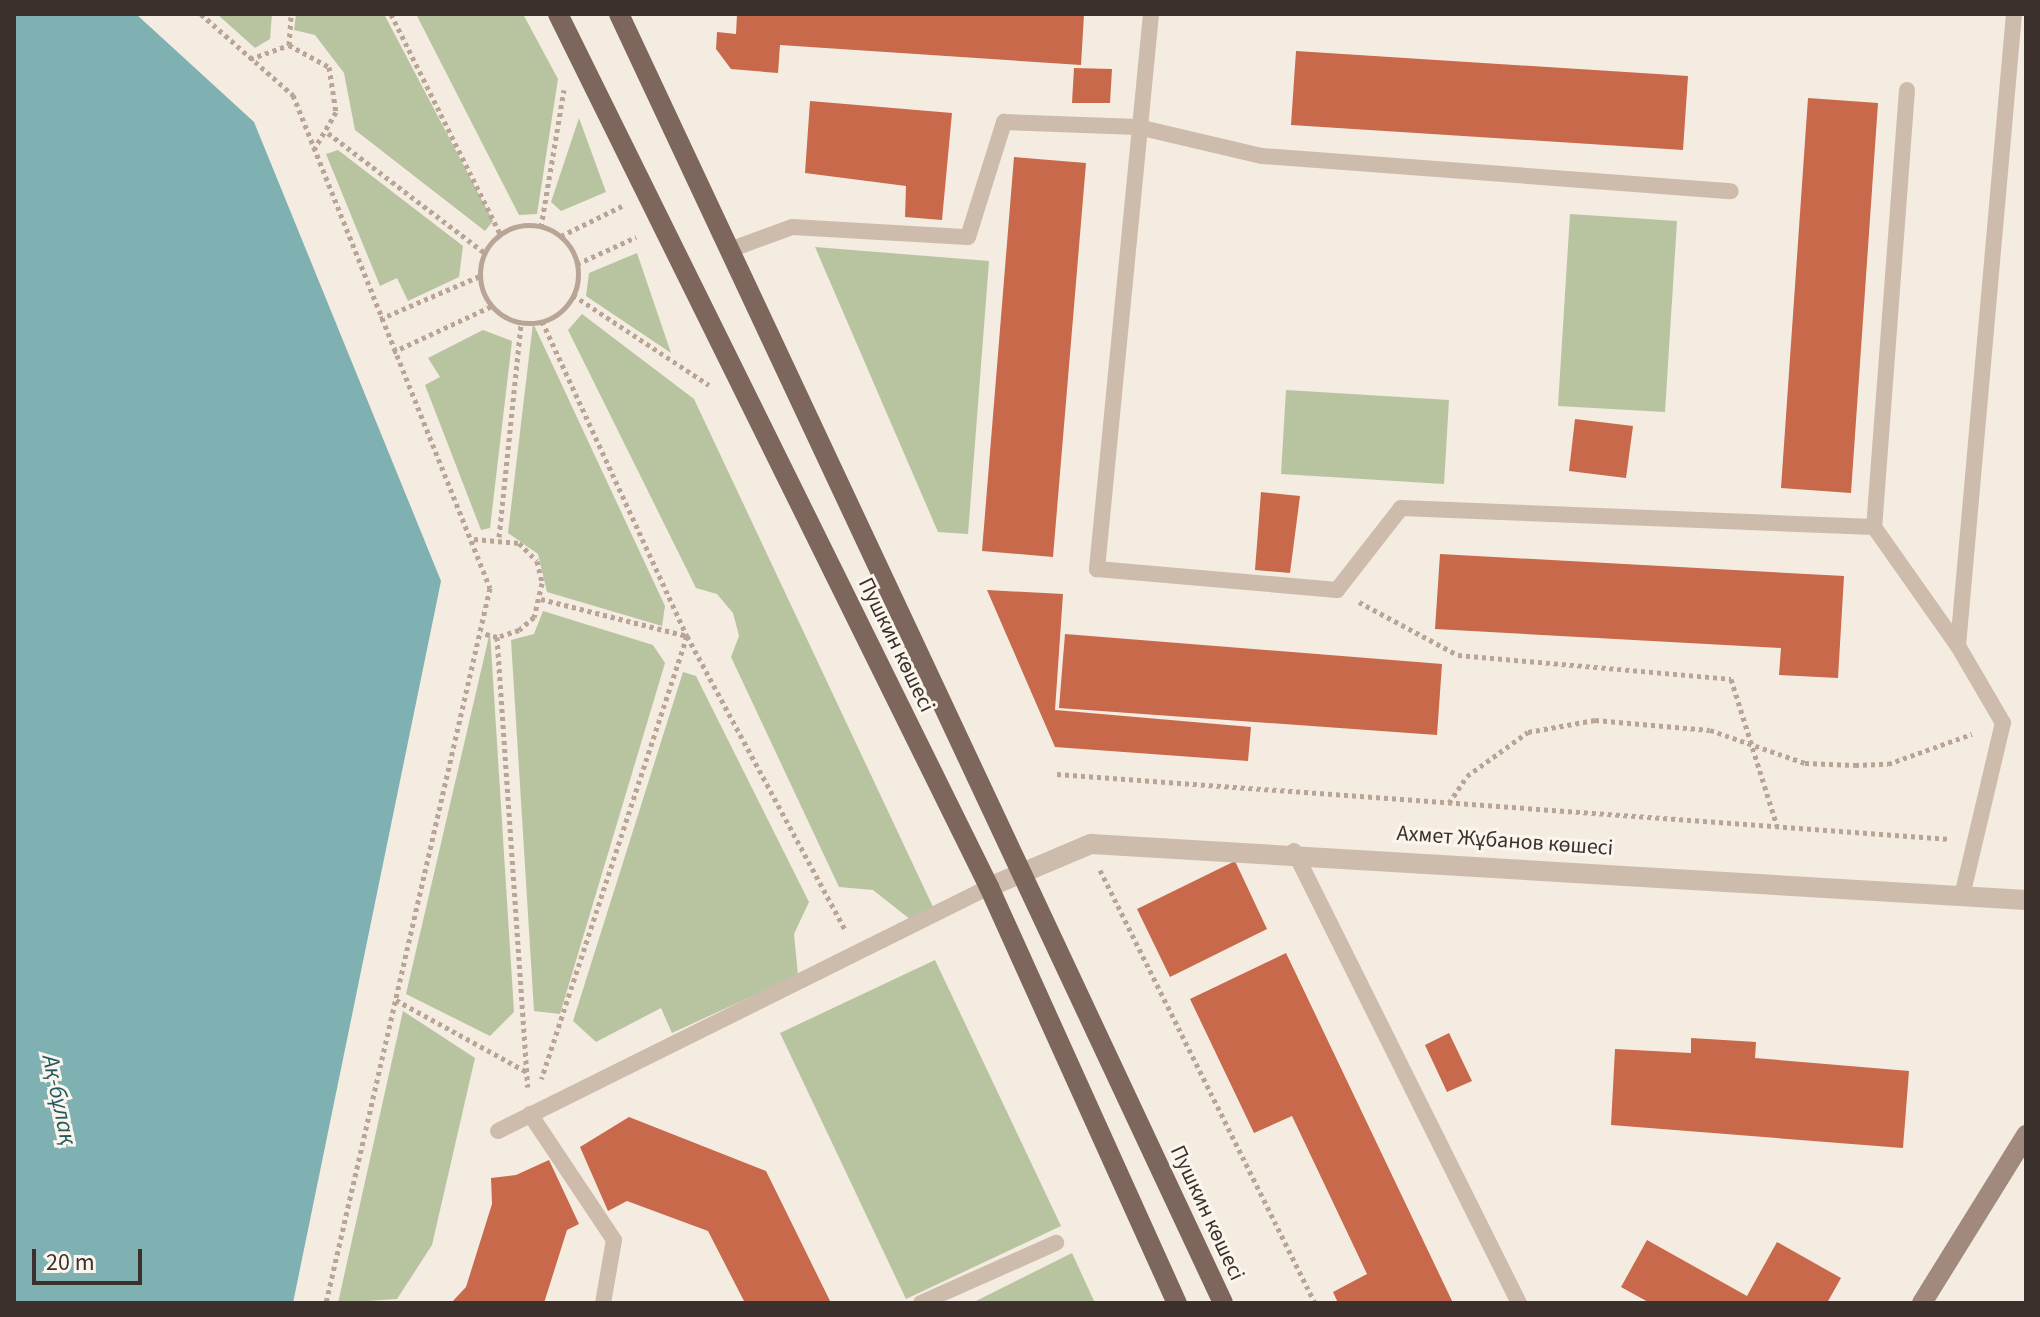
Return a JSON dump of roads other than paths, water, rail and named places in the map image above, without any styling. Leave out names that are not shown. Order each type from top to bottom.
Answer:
[{"type":"main road","name":"Пушкин көшесі","points":[[558,14],[989,887],[1177,1303]]},
{"type":"main road","name":"Пушкин көшесі","points":[[619,14],[732,249],[1223,1303]]},
{"type":"street","name":"Ахмет Жұбанов көшесі","points":[[989,887],[1020,870],[1091,844],[1294,851],[2026,900]]},
{"type":"street","points":[[1922,1303],[2026,1135]]},
{"type":"lane","points":[[1151,14],[1097,569],[1337,590],[1401,508],[1874,527]]},
{"type":"lane","points":[[1958,646],[2014,14]]},
{"type":"lane","points":[[1907,90],[1874,527],[1958,646],[2003,723],[1962,896]]},
{"type":"lane","points":[[732,249],[792,227],[968,237],[1004,122],[1138,127],[1262,156],[1731,191]]},
{"type":"lane","points":[[1294,851],[1519,1303]]},
{"type":"lane","points":[[498,1131],[989,887]]},
{"type":"lane","points":[[530,1114],[614,1240],[603,1303]]},
{"type":"lane","points":[[921,1303],[1056,1243]]},
{"type":"water","name":"Ақ-бұлақ","points":[[14,14],[136,14],[254,122],[441,581],[293,1303],[14,1303]]}]
